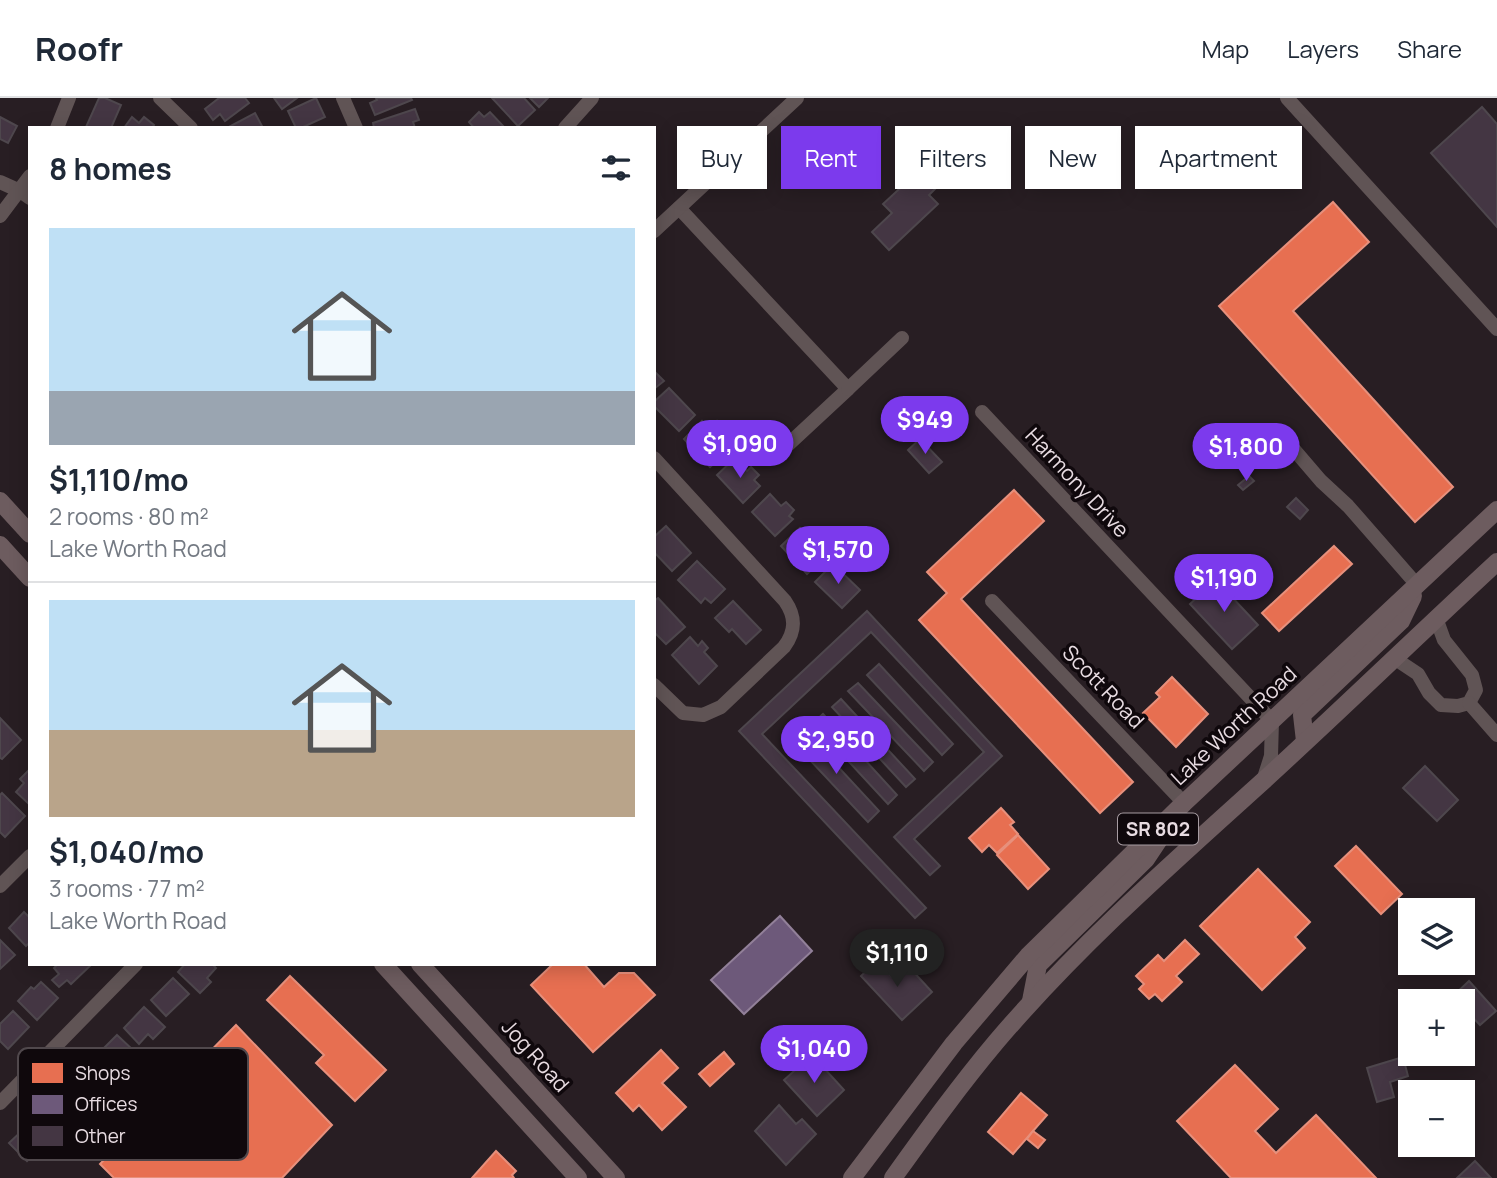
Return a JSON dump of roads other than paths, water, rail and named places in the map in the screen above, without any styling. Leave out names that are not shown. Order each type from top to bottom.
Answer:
[{"type":"main road","points":[[0,501],[28,532]]},
{"type":"main road","name":"Lake Worth Road","points":[[852,1178],[954,1043],[1028,956],[1184,803],[1497,510]]},
{"type":"main road","points":[[0,545],[28,576]]},
{"type":"main road","name":"SR 802","points":[[893,1178],[949,1099],[1030,1004],[1114,916],[1497,562]]},
{"type":"main road","points":[[1306,741],[1302,715],[1401,621],[1418,586]]},
{"type":"main road","points":[[1030,1004],[1038,965],[1146,859],[1184,803]]},
{"type":"main road","points":[[385,966],[578,1178]]},
{"type":"main road","name":"Jog Road","points":[[422,966],[616,1178]]},
{"type":"street","points":[[58,126],[69,98]]},
{"type":"street","points":[[160,98],[189,126]]},
{"type":"street","points":[[344,98],[355,126]]},
{"type":"street","points":[[567,126],[592,98]]},
{"type":"street","points":[[656,229],[797,98]]},
{"type":"street","points":[[1287,98],[1497,329]]},
{"type":"street","points":[[0,181],[25,195],[0,216]]},
{"type":"street","points":[[679,208],[848,389]]},
{"type":"street","points":[[778,454],[902,338]]},
{"type":"street","name":"Harmony Drive","points":[[982,412],[1272,721]]},
{"type":"street","points":[[1291,446],[1418,586]]},
{"type":"street","points":[[656,460],[791,609],[793,629],[784,647],[721,707],[703,715],[693,716],[675,707],[656,687]]},
{"type":"street","name":"Scott Road","points":[[992,601],[1184,803]]},
{"type":"street","points":[[1394,658],[1418,674],[1441,705],[1458,706],[1469,703],[1476,690],[1472,675],[1444,640],[1436,618]]},
{"type":"street","points":[[1469,703],[1497,735]]},
{"type":"street","points":[[1263,781],[1271,756],[1272,721]]},
{"type":"street","points":[[0,886],[28,858]]},
{"type":"street","points":[[54,1048],[134,966]]},
{"type":"street","points":[[0,1103],[18,1085]]}]
